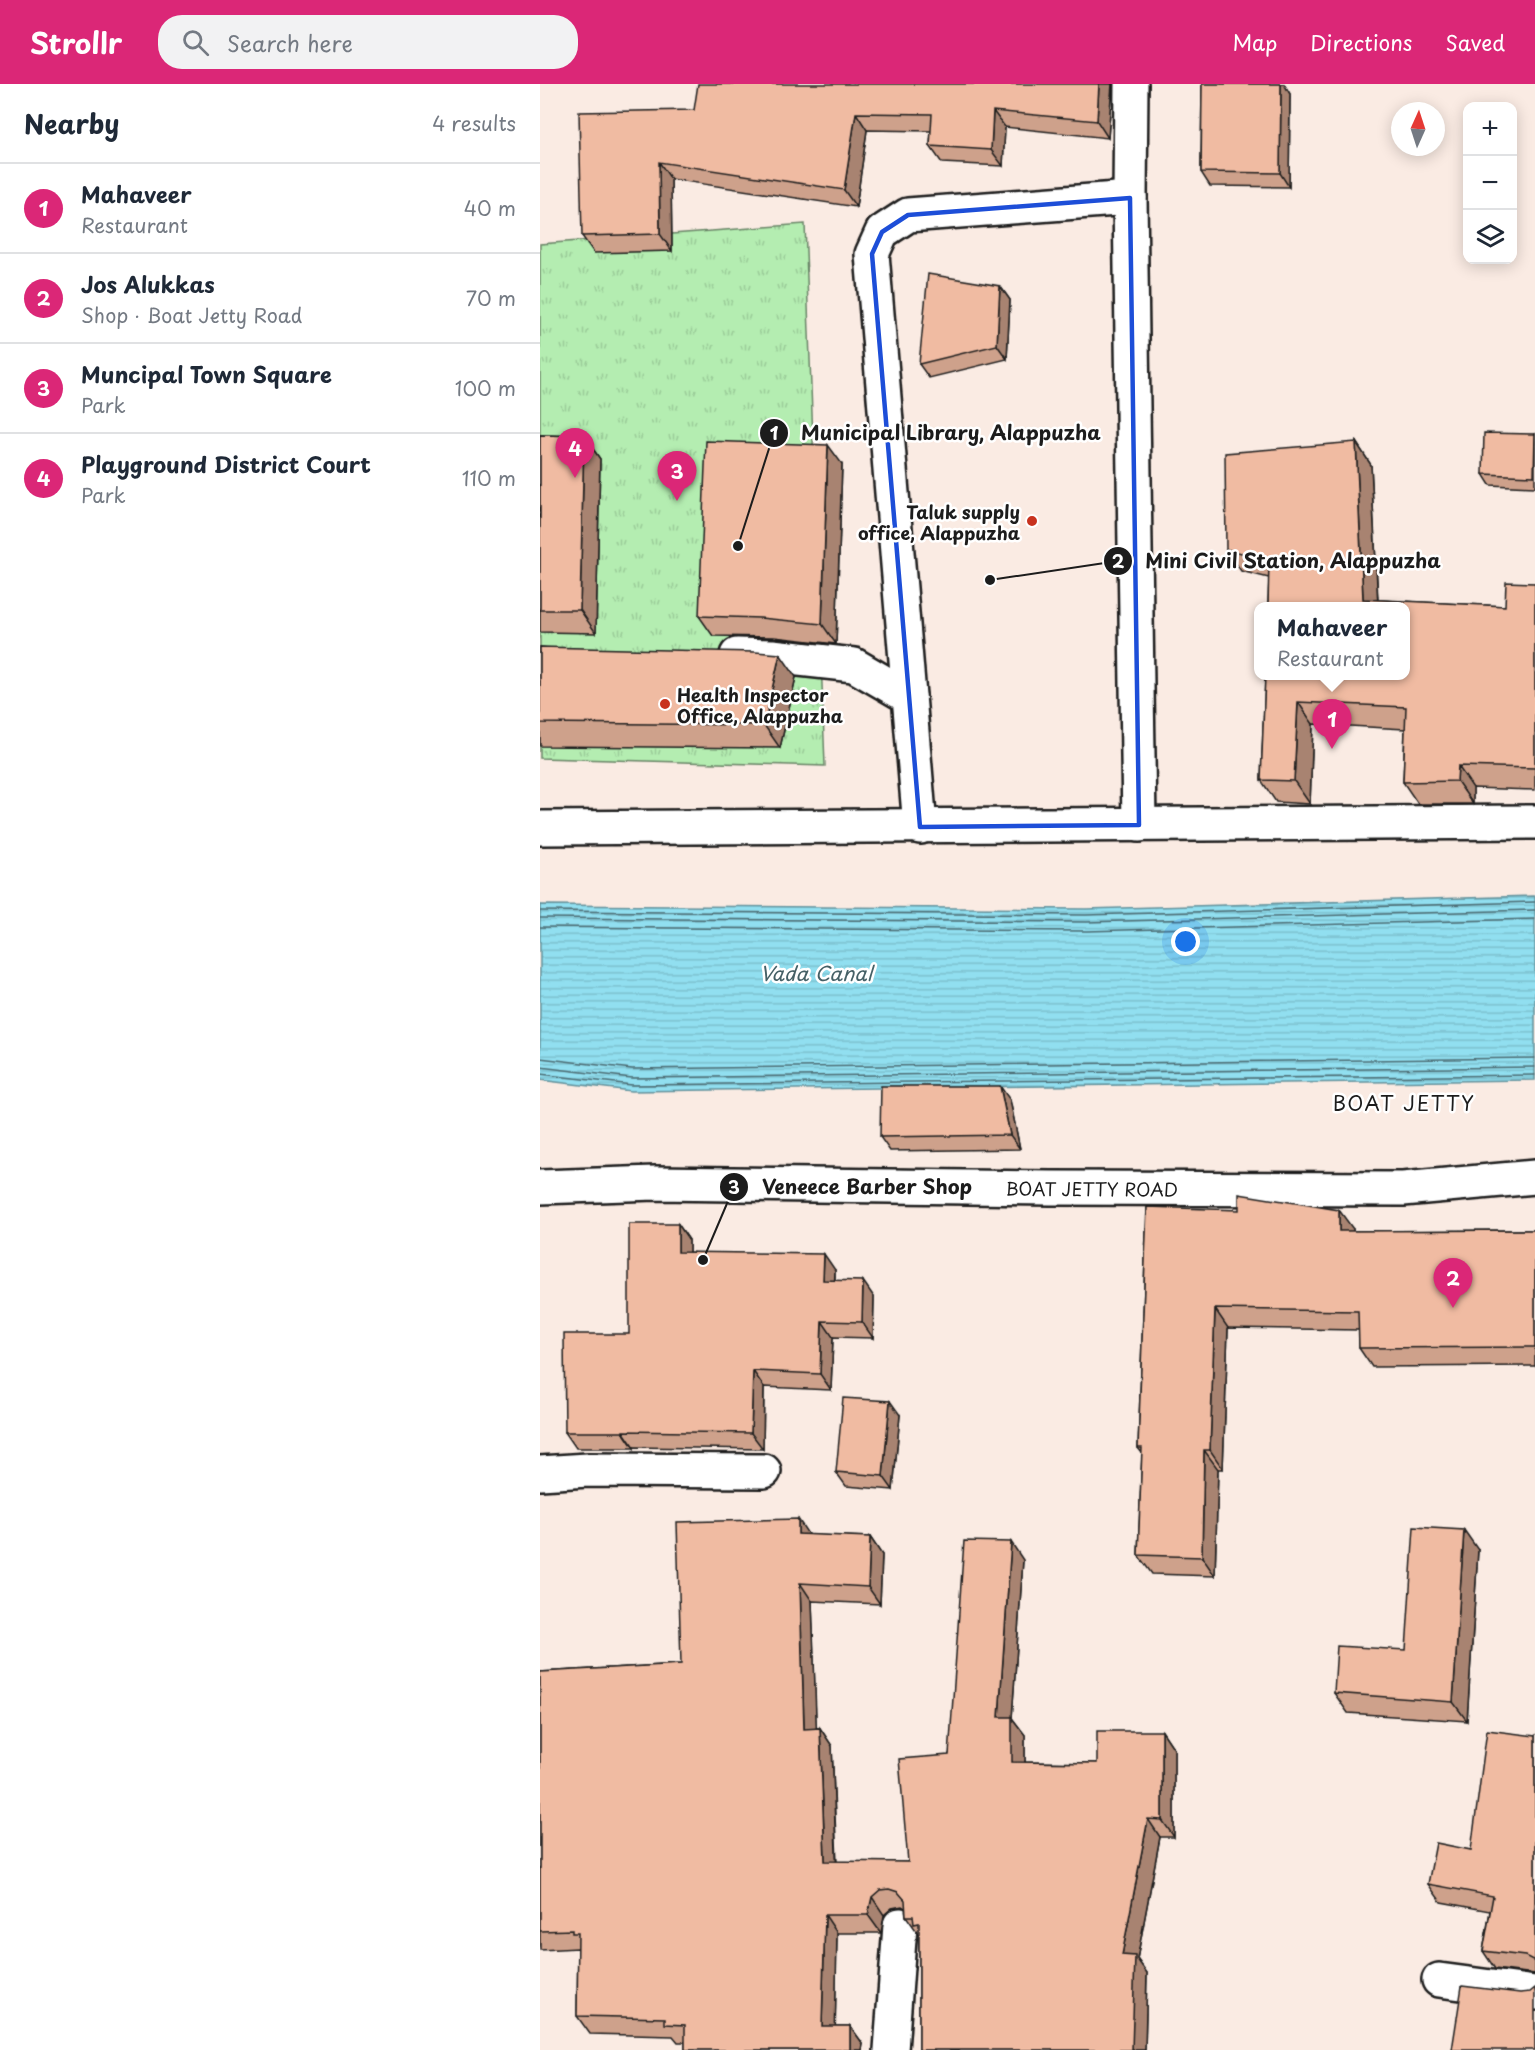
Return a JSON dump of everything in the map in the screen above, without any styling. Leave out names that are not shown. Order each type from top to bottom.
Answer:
[{"type":"street","points":[[1131,84],[1130,198],[1139,825]]},
{"type":"street","points":[[920,827],[872,254],[882,232],[908,215],[1130,198]]},
{"type":"street","points":[[702,655],[772,656],[854,665],[909,697]]},
{"type":"street","points":[[540,828],[1535,822]]},
{"type":"street","name":"BOAT JETTY ROAD","points":[[540,1187],[655,1183],[1403,1190],[1535,1178]]},
{"type":"street","points":[[540,1473],[588,1470],[764,1472]]},
{"type":"street","points":[[891,2050],[900,1925]]},
{"type":"street","points":[[1438,1980],[1535,1993]]},
{"type":"highlighted area","points":[[1130,198],[1139,825],[920,827],[872,254],[882,232],[908,215]]},
{"type":"green space","points":[[805,224],[825,766],[540,758],[540,244]]},
{"type":"water","name":"Vada Canal","points":[[1535,896],[1535,1080],[631,1091],[540,1080],[540,905],[1086,909]]},
{"type":"building","points":[[698,84],[1099,84],[1097,121],[993,111],[991,150],[930,146],[932,114],[856,113],[844,190],[659,162],[660,234],[582,236],[579,112],[694,110]]},
{"type":"building","points":[[1202,84],[1281,84],[1280,173],[1201,172]]},
{"type":"building","points":[[928,274],[1000,286],[997,345],[919,364]]},
{"type":"building","points":[[1484,433],[1535,434],[1534,476],[1483,474]]},
{"type":"building","points":[[540,435],[584,436],[580,610],[540,610]]},
{"type":"building","points":[[706,441],[828,445],[822,624],[760,618],[699,616]]},
{"type":"building","points":[[1356,442],[1363,599],[1505,606],[1506,582],[1535,583],[1535,768],[1458,766],[1457,781],[1403,782],[1406,707],[1298,702],[1294,781],[1261,780],[1265,680],[1410,680],[1410,602],[1268,602],[1269,560],[1226,549],[1225,453]]},
{"type":"building","name":"Health Inspector Office, Alappuzha","points":[[540,647],[780,654],[764,725],[540,723]]},
{"type":"building","points":[[881,1086],[1000,1086],[1010,1135],[880,1137]]},
{"type":"building","points":[[1239,1194],[1339,1210],[1339,1231],[1535,1230],[1535,1347],[1359,1348],[1358,1311],[1215,1309],[1210,1450],[1204,1450],[1202,1557],[1138,1555],[1142,1448],[1138,1448],[1147,1207],[1239,1210]]},
{"type":"building","points":[[629,1224],[678,1224],[678,1252],[824,1254],[823,1280],[863,1281],[862,1322],[822,1321],[820,1374],[753,1371],[751,1433],[565,1432],[564,1334],[629,1334]]},
{"type":"building","points":[[843,1398],[890,1401],[883,1476],[836,1472]]},
{"type":"building","points":[[798,1519],[798,1534],[870,1537],[868,1587],[800,1583],[804,1729],[820,1728],[825,1861],[908,1862],[899,1759],[949,1755],[964,1541],[1011,1542],[999,1717],[1012,1717],[1012,1762],[1097,1763],[1097,1731],[1162,1731],[1162,1820],[1148,1819],[1122,1955],[1135,1956],[1132,2050],[919,2050],[919,1923],[914,1924],[913,1916],[906,1916],[905,1900],[898,1892],[889,1889],[880,1890],[872,1897],[868,1915],[825,1915],[822,2026],[850,2026],[850,2050],[685,2050],[685,2025],[665,2024],[665,2018],[577,2016],[578,1933],[572,1933],[572,1930],[540,1931],[540,1672],[681,1664],[677,1522]]},
{"type":"building","points":[[1414,1527],[1464,1530],[1453,1702],[1334,1693],[1337,1646],[1406,1650]]},
{"type":"building","points":[[1487,1730],[1535,1736],[1535,1962],[1525,1956],[1483,1951],[1493,1896],[1428,1884],[1436,1843],[1471,1850]]},
{"type":"building","points":[[1462,1986],[1520,1993],[1530,1992],[1535,1988],[1535,2050],[1452,2050]]},
{"type":"place","name":"Playground District Court","points":[[575,478]]},
{"type":"place","name":"Muncipal Town Square","points":[[677,501]]},
{"type":"place","name":"Taluk supply office, Alappuzha","points":[[1032,521]]},
{"type":"place","name":"Municipal Library, Alappuzha","points":[[738,546]]},
{"type":"place","name":"Mini Civil Station, Alappuzha","points":[[990,580]]},
{"type":"place","name":"Health Inspector Office, Alappuzha","points":[[665,704]]},
{"type":"place","name":"Mahaveer","points":[[1332,749]]},
{"type":"place","name":"Veneece Barber Shop","points":[[703,1260]]},
{"type":"place","name":"Jos Alukkas","points":[[1453,1308]]},
{"type":"district","name":"BOAT JETTY","points":[[1404,1103]]}]
